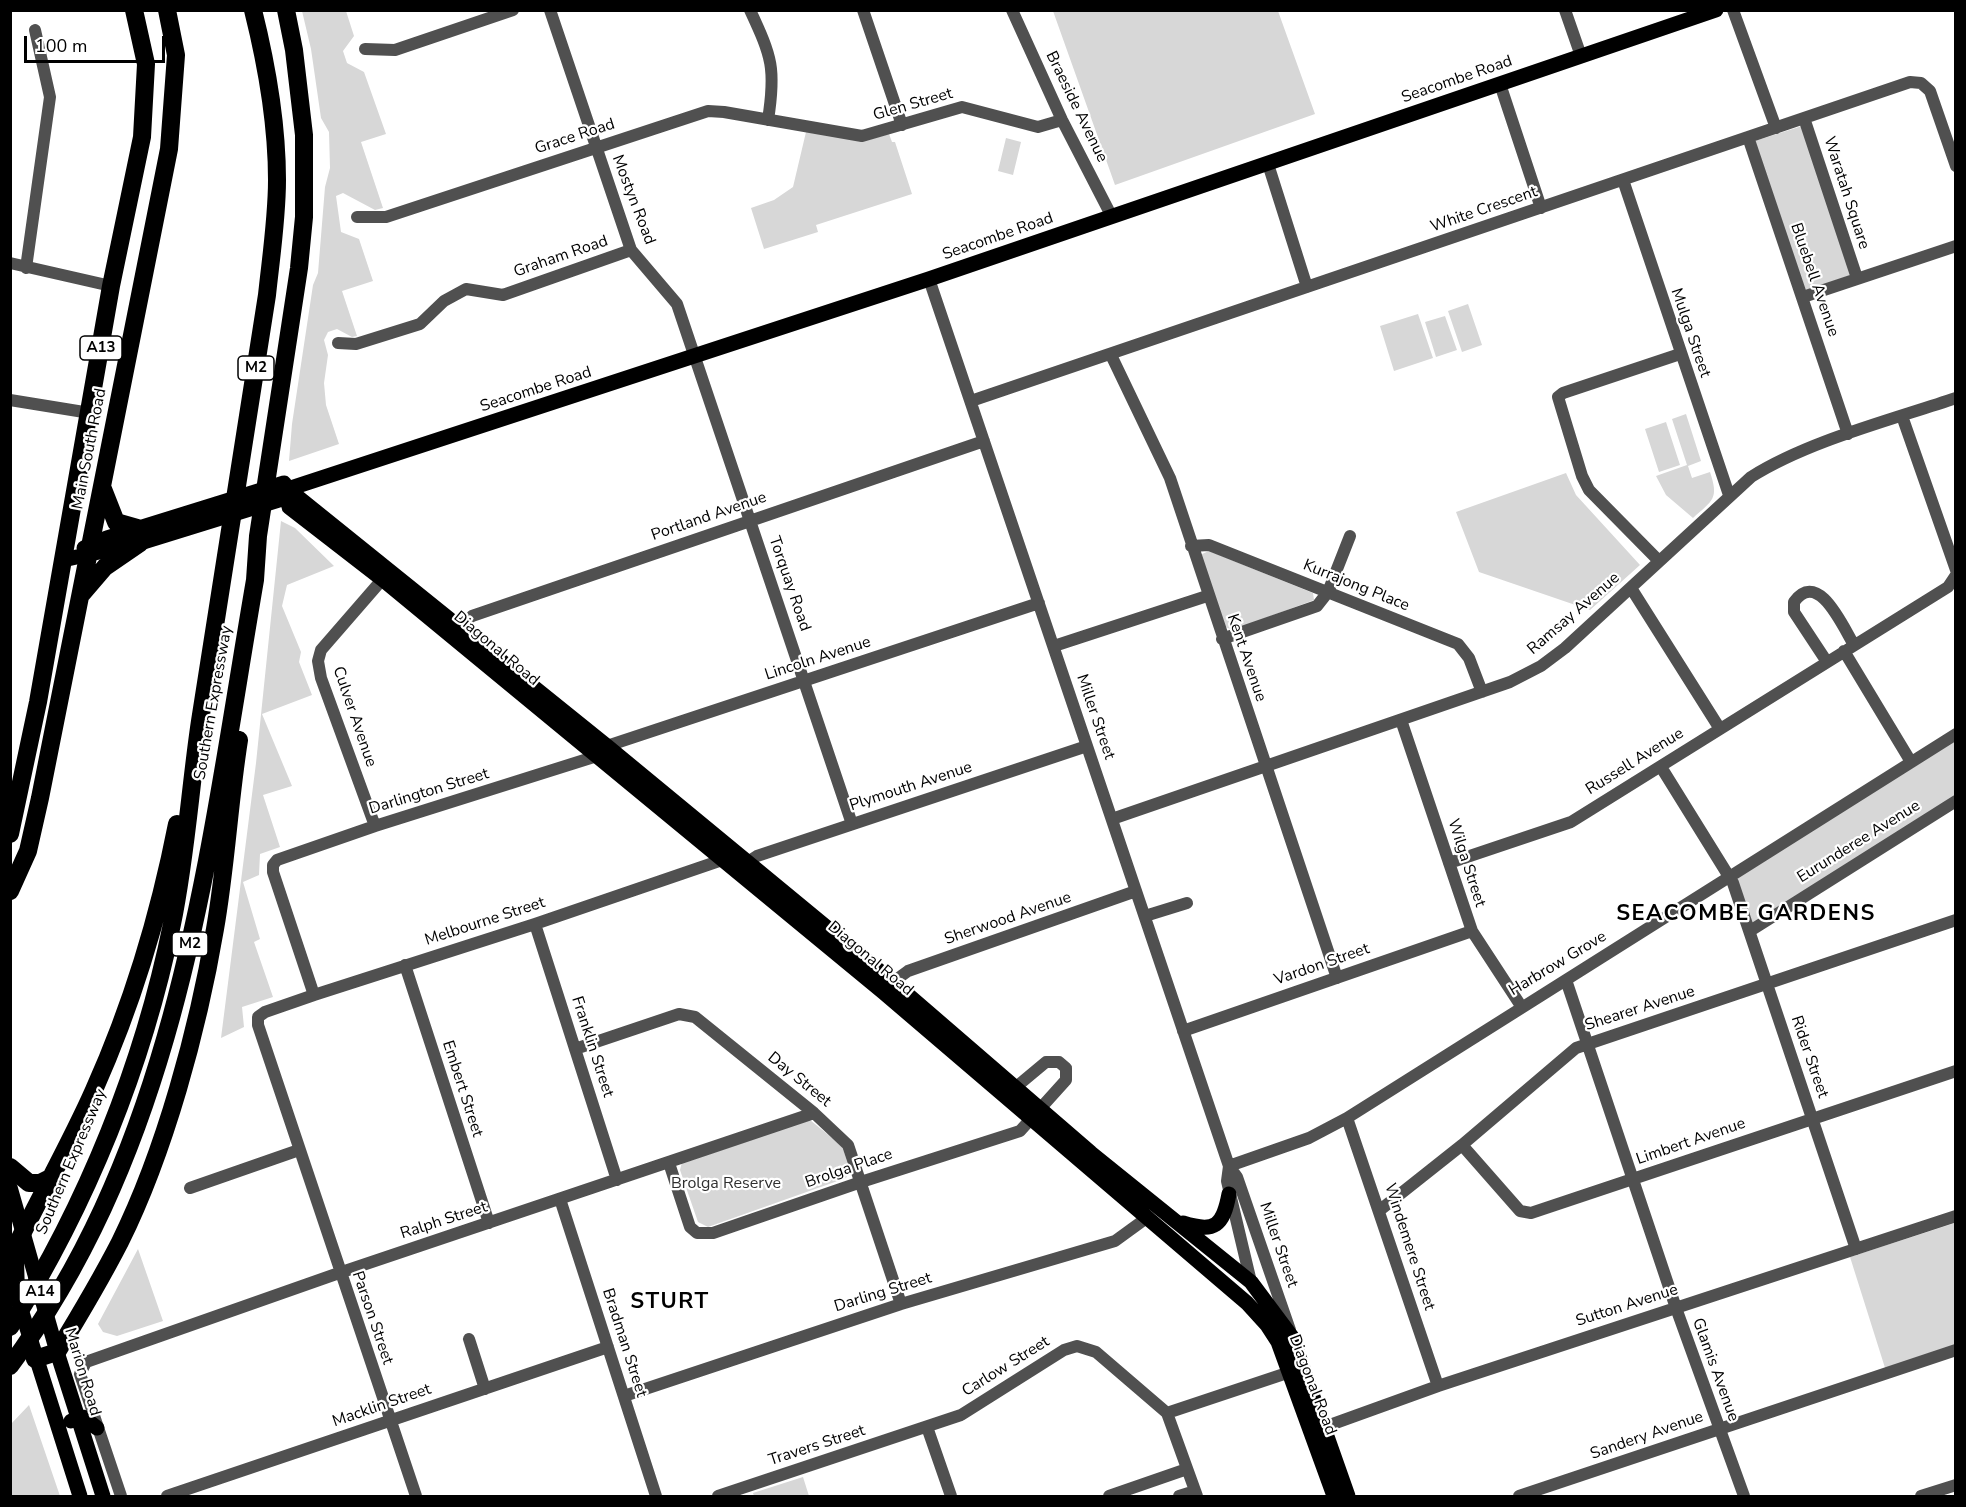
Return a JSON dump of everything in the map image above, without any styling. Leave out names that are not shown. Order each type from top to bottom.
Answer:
[{"type":"highway","name":"Main South Road","points":[[10,834],[23,785],[111,286],[142,137],[146,64],[134,10]]},
{"type":"highway","name":"Main South Road","points":[[10,891],[28,851],[103,489],[139,291],[170,149],[176,55],[167,10]]},
{"type":"highway","name":"Southern Expressway","points":[[10,1327],[51,1258],[89,1180],[144,1035],[172,924],[188,828],[200,726],[230,542],[275,225],[277,179],[272,101],[253,10]]},
{"type":"highway","name":"Southern Expressway","points":[[13,1362],[62,1290],[116,1181],[151,1088],[181,987],[199,903],[255,580],[258,536],[299,268],[304,217],[304,135],[294,50],[286,10]]},
{"type":"highway","points":[[111,286],[139,291]]},
{"type":"highway","points":[[103,489],[116,522],[138,536]]},
{"type":"highway","name":"A13","points":[[81,596],[105,567],[138,536]]},
{"type":"highway","points":[[35,1359],[57,1352],[120,1242],[141,1195],[179,1080],[197,1014],[223,880],[248,669],[255,580]]},
{"type":"highway","name":"M2","points":[[23,1231],[88,1105],[130,1002],[156,917],[200,726]]},
{"type":"highway","points":[[10,1167],[28,1183],[40,1183],[48,1179]]},
{"type":"highway","points":[[16,1294],[15,1251],[23,1231]]},
{"type":"main road","name":"Seacombe Road","points":[[63,560],[138,536],[216,519],[285,490],[929,279],[1716,10]]},
{"type":"main road","name":"Seacombe Road","points":[[138,536],[219,503],[285,490]]},
{"type":"main road","name":"Diagonal Road","points":[[285,490],[727,856],[888,987],[1016,1087],[1037,1113]]},
{"type":"main road","name":"Diagonal Road","points":[[727,856],[746,863],[1037,1113],[1091,1153],[1235,1291],[1267,1325],[1318,1429],[1348,1497]]},
{"type":"main road","name":"Marion Road","points":[[10,1187],[57,1352],[103,1497]]},
{"type":"main road","points":[[1177,1221],[1196,1227],[1217,1225],[1226,1211],[1229,1194]]},
{"type":"main road","name":"Diagonal Road","points":[[1152,1211],[1177,1221],[1251,1282],[1292,1337],[1334,1497]]},
{"type":"main road","name":"A14","points":[[10,1274],[80,1497]]},
{"type":"main road","points":[[1251,1282],[1267,1325]]},
{"type":"main road","points":[[63,1443],[69,1423],[77,1417],[87,1419],[97,1428]]},
{"type":"street","points":[[365,49],[395,50],[513,10]]},
{"type":"street","name":"Mostyn Road","points":[[550,10],[631,250],[672,296],[694,355]]},
{"type":"street","points":[[750,10],[767,50],[774,76],[768,120]]},
{"type":"street","points":[[863,10],[902,125]]},
{"type":"street","name":"Braeside Avenue","points":[[1012,10],[1062,120],[1112,217]]},
{"type":"street","points":[[1565,10],[1581,57]]},
{"type":"street","points":[[1733,10],[1776,128]]},
{"type":"street","points":[[26,268],[50,96],[34,30]]},
{"type":"street","name":"White Crescent","points":[[971,401],[1910,82],[1921,83],[1930,91],[1956,166]]},
{"type":"street","points":[[1500,84],[1541,208]]},
{"type":"street","name":"Glen Street","points":[[806,127],[862,136],[962,107],[1038,127],[1062,120]]},
{"type":"street","name":"Grace Road","points":[[357,217],[386,217],[708,111],[724,111],[806,127]]},
{"type":"street","name":"Waratah Square","points":[[1804,118],[1857,278]]},
{"type":"street","name":"Bluebell Avenue","points":[[1748,137],[1848,434]]},
{"type":"street","points":[[1268,164],[1307,287]]},
{"type":"street","name":"Mulga Street","points":[[1623,180],[1729,495]]},
{"type":"street","points":[[1803,297],[1956,246]]},
{"type":"street","name":"Graham Road","points":[[338,344],[356,344],[420,324],[444,301],[466,289],[503,294],[631,250]]},
{"type":"street","points":[[10,263],[111,286]]},
{"type":"street","name":"Miller Street","points":[[929,279],[1229,1166],[1237,1178],[1292,1337]]},
{"type":"street","points":[[1659,561],[1589,490],[1558,402],[1563,393],[1680,354]]},
{"type":"street","name":"Torquay Road","points":[[694,355],[852,824]]},
{"type":"street","name":"Kent Avenue","points":[[1111,355],[1170,478],[1207,596],[1337,978]]},
{"type":"street","name":"Ramsay Avenue","points":[[1112,819],[1510,682],[1556,656],[1729,495],[1769,466],[1848,434],[1956,398]]},
{"type":"street","points":[[10,400],[90,413]]},
{"type":"street","name":"Russell Avenue","points":[[1449,863],[1571,822],[1948,587],[1956,572],[1902,416]]},
{"type":"street","name":"Portland Avenue","points":[[455,630],[472,616],[984,441]]},
{"type":"street","points":[[1943,531],[1956,527]]},
{"type":"street","points":[[1222,639],[1312,609],[1322,602],[1350,536]]},
{"type":"street","name":"Kurrajong Place","points":[[1191,546],[1209,545],[1458,644],[1468,658],[1482,692]]},
{"type":"street","name":"Culver Avenue","points":[[375,826],[321,678],[318,661],[321,650],[386,575]]},
{"type":"street","points":[[1631,588],[1720,729]]},
{"type":"street","points":[[1827,662],[1794,612],[1794,602],[1800,594],[1812,591],[1822,595],[1911,762]]},
{"type":"street","points":[[1054,646],[1207,596]]},
{"type":"street","name":"Lincoln Avenue","points":[[602,751],[1039,603]]},
{"type":"street","name":"Wilga Street","points":[[1401,720],[1472,931],[1521,1006]]},
{"type":"street","name":"Harbrow Grove","points":[[1229,1166],[1309,1138],[1347,1118],[1521,1006],[1566,980],[1956,734]]},
{"type":"street","name":"Plymouth Avenue","points":[[746,863],[757,856],[1087,746]]},
{"type":"street","name":"Darlington Street","points":[[314,995],[273,872],[273,865],[277,860],[602,751]]},
{"type":"street","name":"Rider Street","points":[[1661,767],[1730,877],[1856,1249]]},
{"type":"street","name":"Eurunderee Avenue","points":[[1750,931],[1956,801]]},
{"type":"street","name":"Melbourne Street","points":[[258,1017],[265,1012],[314,995],[535,924],[727,856]]},
{"type":"street","name":"Sherwood Avenue","points":[[888,987],[908,971],[1136,891]]},
{"type":"street","points":[[1144,916],[1187,903]]},
{"type":"street","name":"Shearer Avenue","points":[[1380,1210],[1462,1145],[1576,1048],[1956,920]]},
{"type":"street","name":"Franklin Street","points":[[535,924],[617,1180]]},
{"type":"street","name":"Vardon Street","points":[[1183,1031],[1472,931]]},
{"type":"street","name":"Embert Street","points":[[405,965],[489,1223]]},
{"type":"street","name":"Glamis Avenue","points":[[1566,980],[1631,1179],[1744,1497]]},
{"type":"street","name":"Day Street","points":[[575,1049],[688,1013],[814,1113],[848,1145],[900,1304]]},
{"type":"street","name":"Parson Street","points":[[258,1017],[258,1025],[339,1273],[416,1497]]},
{"type":"street","points":[[1016,1087],[1046,1062],[1059,1062],[1066,1068],[1066,1080],[1037,1113]]},
{"type":"street","name":"Limbert Avenue","points":[[1462,1145],[1520,1211],[1532,1213],[1956,1071]]},
{"type":"street","name":"Ralph Street","points":[[86,1362],[339,1273],[814,1113]]},
{"type":"street","name":"Brolga Place","points":[[669,1163],[690,1227],[698,1233],[713,1233],[1020,1131],[1037,1113]]},
{"type":"street","name":"Windemere Street","points":[[1347,1118],[1438,1386]]},
{"type":"street","points":[[190,1188],[299,1150]]},
{"type":"street","name":"Miller Street","points":[[1229,1166],[1227,1181],[1229,1194],[1251,1282]]},
{"type":"street","name":"Bradman Street","points":[[560,1199],[656,1497]]},
{"type":"street","name":"Darling Street","points":[[624,1396],[900,1304],[1115,1241],[1152,1211]]},
{"type":"street","name":"Sutton Avenue","points":[[1318,1429],[1438,1386],[1956,1216]]},
{"type":"street","points":[[469,1339],[485,1389]]},
{"type":"street","name":"Carlow Street","points":[[927,1427],[961,1414],[1064,1350],[1077,1346],[1096,1352],[1167,1413]]},
{"type":"street","name":"Macklin Street","points":[[167,1497],[608,1347]]},
{"type":"street","name":"Sandery Avenue","points":[[1519,1497],[1956,1350]]},
{"type":"street","name":"Marion Road","points":[[86,1362],[80,1374],[121,1497]]},
{"type":"street","points":[[1179,1497],[1196,1494],[1167,1413],[1290,1372]]},
{"type":"street","points":[[927,1427],[951,1497]]},
{"type":"street","name":"Travers Street","points":[[718,1497],[927,1427]]},
{"type":"street","points":[[1109,1497],[1187,1469]]},
{"type":"street","points":[[1921,1497],[1956,1485]]},
{"type":"green space","points":[[302,11],[346,11],[354,36],[343,51],[347,63],[364,72],[386,134],[361,142],[383,208],[375,210],[343,193],[336,196],[341,232],[359,239],[373,281],[342,291],[357,336],[352,337],[337,329],[328,332],[324,340],[328,355],[324,383],[326,405],[339,444],[289,461],[292,424],[313,285],[318,273],[325,187],[330,168],[329,132],[321,118],[311,49]]},
{"type":"green space","points":[[1053,11],[1278,11],[1315,114],[1115,185]]},
{"type":"green space","points":[[1802,126],[1852,277],[1806,292],[1755,141]]},
{"type":"green space","points":[[806,132],[864,141],[889,134],[892,142],[895,142],[912,194],[816,225],[818,232],[764,249],[751,208],[774,200],[793,187]]},
{"type":"green space","points":[[1006,138],[1021,142],[1013,175],[998,171]]},
{"type":"green space","points":[[1468,304],[1482,345],[1462,352],[1448,311]]},
{"type":"green space","points":[[1418,314],[1433,358],[1394,371],[1380,326]]},
{"type":"green space","points":[[1445,316],[1457,350],[1436,357],[1425,322]]},
{"type":"green space","points":[[1686,414],[1701,461],[1688,466],[1692,478],[1710,472],[1714,488],[1710,503],[1693,518],[1666,495],[1656,476],[1687,465],[1672,419]]},
{"type":"green space","points":[[1666,422],[1680,465],[1659,472],[1645,429]]},
{"type":"green space","points":[[1566,473],[1576,495],[1640,565],[1590,610],[1479,572],[1456,512]]},
{"type":"green space","points":[[281,521],[295,528],[334,566],[287,585],[282,606],[301,652],[299,662],[312,695],[262,714],[292,786],[263,795],[280,847],[260,854],[259,875],[243,882],[260,939],[254,942],[273,997],[242,1007],[244,1027],[221,1038],[256,763]]},
{"type":"green space","points":[[1209,551],[1313,593],[1314,600],[1233,630],[1225,627],[1202,558],[1202,554]]},
{"type":"green space","points":[[1955,739],[1955,797],[1751,928],[1733,878]]},
{"type":"green space","name":"Brolga Reserve","points":[[810,1120],[842,1146],[850,1170],[846,1178],[708,1227],[698,1222],[680,1170],[682,1162]]},
{"type":"green space","points":[[1955,1223],[1955,1348],[1886,1371],[1850,1257]]},
{"type":"green space","points":[[138,1249],[163,1321],[117,1336],[103,1332],[98,1324]]},
{"type":"green space","points":[[29,1405],[60,1496],[11,1496],[11,1424]]},
{"type":"green space","points":[[803,1477],[809,1496],[754,1496],[753,1493]]},
{"type":"district","name":"SEACOMBE GARDENS","points":[[1746,915]]},
{"type":"district","name":"STURT","points":[[670,1303]]}]
